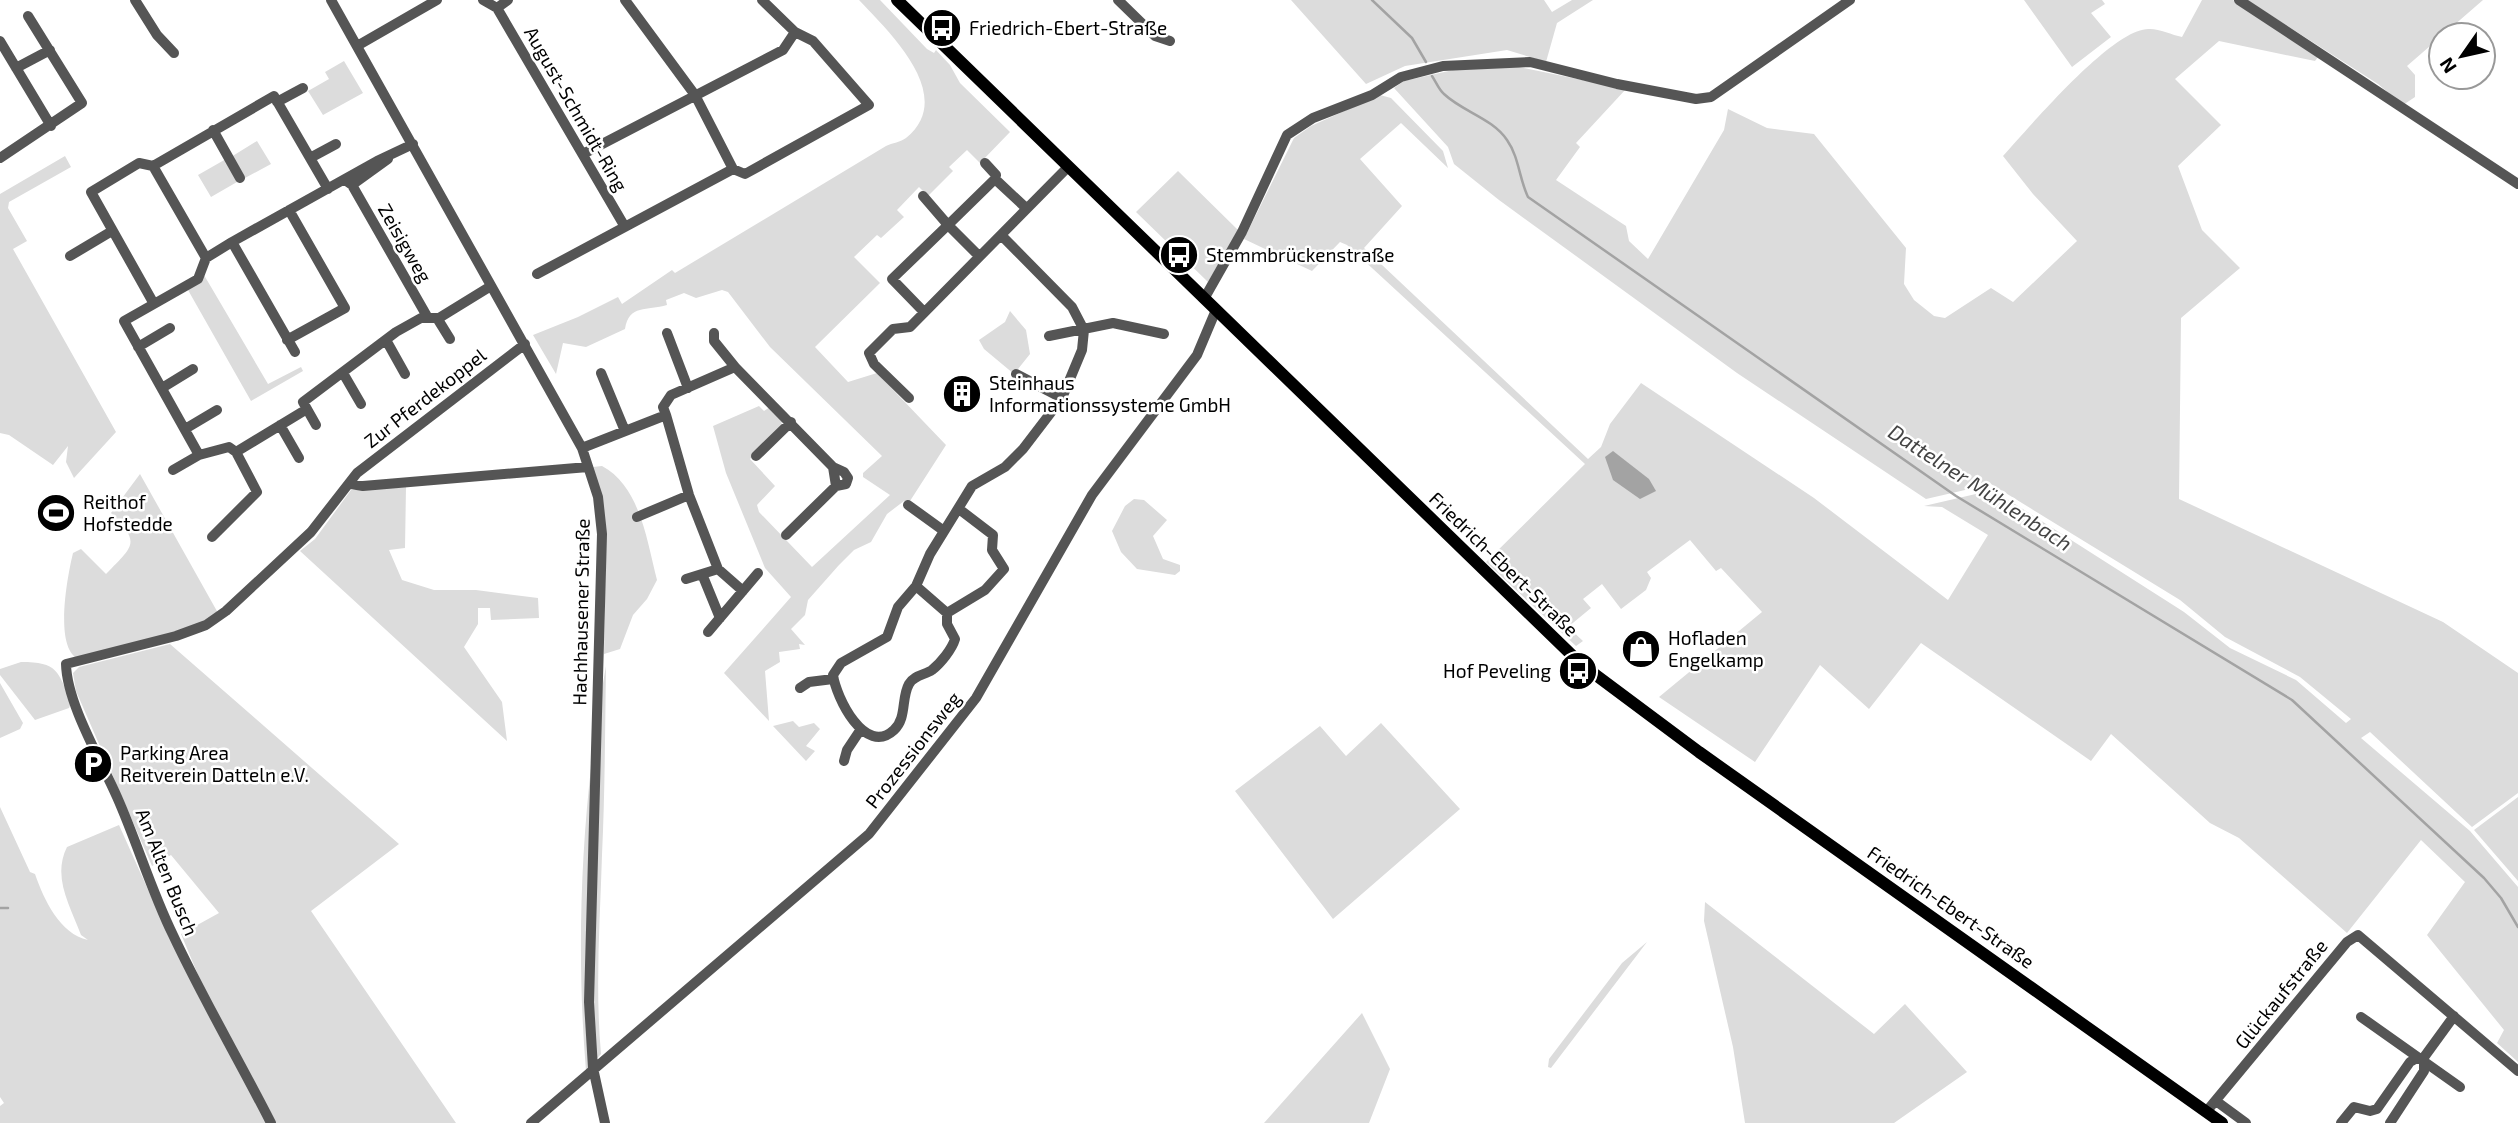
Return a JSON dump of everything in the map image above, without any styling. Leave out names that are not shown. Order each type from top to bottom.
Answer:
[{"type":"main road","name":"Friedrich-Ebert-Straße","points":[[897,0],[1068,167],[1207,293],[1216,310],[1581,664],[1690,746],[2222,1123]]},
{"type":"street","points":[[135,0],[157,35],[174,53]]},
{"type":"street","name":"Hachhausener Straße","points":[[331,0],[582,448],[598,498],[602,534],[589,1002],[593,1068],[605,1123]]},
{"type":"street","points":[[357,46],[437,0]]},
{"type":"street","points":[[483,0],[497,8],[508,0]]},
{"type":"street","points":[[625,0],[695,95],[733,169],[745,174],[869,105],[813,41],[794,32],[762,0]]},
{"type":"street","points":[[1118,0],[1155,36],[1170,41]]},
{"type":"street","points":[[1207,293],[1242,232],[1287,135],[1313,118],[1372,94],[1401,77],[1465,64],[1530,62],[1617,84],[1696,99],[1711,97],[1850,0]]},
{"type":"street","points":[[2239,0],[2518,184]]},
{"type":"street","name":"August-Schmidt-Ring","points":[[497,8],[625,227]]},
{"type":"street","points":[[0,158],[82,103],[28,16]]},
{"type":"street","points":[[583,154],[783,50],[794,32]]},
{"type":"street","points":[[0,41],[51,126]]},
{"type":"street","points":[[16,68],[50,50]]},
{"type":"street","points":[[277,102],[303,88]]},
{"type":"street","points":[[154,304],[91,192],[139,163],[153,166],[274,96],[328,189]]},
{"type":"street","points":[[213,130],[240,178]]},
{"type":"street","points":[[310,158],[337,144]]},
{"type":"street","points":[[199,455],[124,321],[198,279],[206,258],[232,242],[328,189],[348,182],[413,144]]},
{"type":"street","points":[[985,163],[996,175],[995,178],[1026,208]]},
{"type":"street","points":[[153,166],[206,258]]},
{"type":"street","points":[[909,398],[874,364],[869,353],[893,328],[910,327],[1068,167]]},
{"type":"street","points":[[537,274],[733,169]]},
{"type":"street","points":[[924,312],[892,279],[995,178]]},
{"type":"street","name":"Zeisigweg","points":[[348,182],[433,318],[450,339]]},
{"type":"street","points":[[923,196],[979,256]]},
{"type":"street","points":[[287,340],[345,307],[289,210]]},
{"type":"street","points":[[70,256],[112,231]]},
{"type":"street","points":[[916,586],[947,613],[947,624],[955,639],[953,646],[932,670],[908,684],[900,723],[883,737],[861,729],[842,705],[833,678],[841,663],[887,637],[898,607],[916,586],[944,531],[972,486],[1005,467],[1062,398],[1082,350],[1084,330],[1072,307],[1055,286],[1039,275],[1001,235]]},
{"type":"street","points":[[232,242],[295,352]]},
{"type":"street","points":[[316,425],[303,402],[386,340],[421,318],[433,318],[491,286]]},
{"type":"street","name":"Prozessionsweg","points":[[531,1123],[869,834],[976,698],[1092,495],[1197,355],[1216,310]]},
{"type":"street","points":[[1049,337],[1113,323],[1164,334]]},
{"type":"street","points":[[138,347],[170,328]]},
{"type":"street","points":[[667,333],[688,388]]},
{"type":"street","points":[[714,333],[714,341],[735,367],[833,467],[844,471],[848,478],[846,484],[836,486],[786,535]]},
{"type":"street","points":[[386,340],[405,374]]},
{"type":"street","name":"Zur Pferdekoppel","points":[[351,484],[357,473],[525,344]]},
{"type":"street","points":[[735,367],[671,395],[663,407],[689,495],[718,569],[743,591]]},
{"type":"street","points":[[162,388],[193,369]]},
{"type":"street","points":[[343,373],[361,404]]},
{"type":"street","points":[[601,373],[625,431]]},
{"type":"street","points":[[1017,374],[1062,398]]},
{"type":"street","points":[[236,452],[307,409]]},
{"type":"street","points":[[185,429],[217,410]]},
{"type":"street","points":[[582,448],[666,415]]},
{"type":"street","points":[[755,456],[791,422]]},
{"type":"street","points":[[281,425],[299,458]]},
{"type":"street","points":[[173,470],[199,455],[229,447],[236,452],[257,492],[212,537]]},
{"type":"street","points":[[351,484],[588,467]]},
{"type":"street","name":"Am Alten Busch","points":[[271,1123],[196,981],[151,887],[125,816],[66,676],[66,664],[142,646],[206,625],[277,566],[311,532],[351,484]]},
{"type":"street","points":[[637,517],[689,495]]},
{"type":"street","points":[[908,505],[944,531]]},
{"type":"street","points":[[947,613],[985,590],[1004,569],[992,550],[993,535],[959,509]]},
{"type":"street","points":[[686,579],[718,569]]},
{"type":"street","points":[[708,632],[758,573]]},
{"type":"street","points":[[702,574],[720,618]]},
{"type":"street","points":[[800,688],[809,682],[833,678]]},
{"type":"street","points":[[845,761],[847,750],[861,729]]},
{"type":"street","name":"Glückaufstraße","points":[[2206,1112],[2347,942],[2358,935],[2368,940],[2518,1071]]},
{"type":"street","points":[[2341,1123],[2354,1107],[2370,1111],[2377,1109],[2410,1062],[2421,1060],[2454,1016]]},
{"type":"street","points":[[2361,1017],[2460,1087]]},
{"type":"street","points":[[2390,1123],[2424,1071],[2421,1060]]},
{"type":"street","points":[[2216,1101],[2246,1123]]},
{"type":"shaded area","points":[[859,0],[880,0],[927,49],[934,53],[936,50],[950,65],[960,83],[1010,132],[980,163],[967,150],[949,167],[953,171],[928,196],[919,187],[897,210],[904,217],[881,238],[877,235],[854,257],[880,283],[815,347],[848,382],[877,373],[946,445],[910,501],[904,501],[887,514],[871,542],[854,550],[808,600],[805,615],[791,629],[805,645],[799,644],[800,649],[779,652],[780,662],[765,671],[769,721],[724,673],[791,597],[765,568],[726,473],[713,426],[759,406],[764,411],[770,407],[782,421],[781,426],[750,459],[775,486],[757,505],[759,512],[812,567],[890,495],[863,477],[863,473],[882,456],[770,347],[728,292],[722,290],[696,298],[684,293],[666,300],[667,305],[635,312],[627,321],[625,329],[586,347],[563,343],[556,374],[533,335],[618,297],[622,304],[672,270],[675,273],[886,146],[906,138],[920,121],[925,103],[922,84],[900,46]]},
{"type":"shaded area","points":[[1291,0],[1544,0],[1552,12],[1572,0],[1593,0],[1557,23],[1546,62],[1507,50],[1405,66],[1366,84]]},
{"type":"shaded area","points":[[2024,0],[2102,0],[2105,4],[2091,13],[2111,37],[2072,67]]},
{"type":"shaded area","points":[[2202,0],[2233,0],[2318,57],[2315,61],[2219,41],[2175,79],[2221,125],[2178,166],[2202,230],[2240,268],[2181,318],[2179,499],[2443,622],[2518,673],[2518,793],[2472,827],[2370,732],[2361,738],[2470,831],[2518,887],[2518,1062],[2497,1043],[2504,1030],[2427,935],[2465,882],[2421,840],[2347,933],[2239,838],[2210,823],[2111,734],[2091,761],[1921,643],[1869,709],[1820,665],[1755,762],[1659,697],[1762,612],[1721,568],[1716,571],[1690,540],[1647,572],[1651,578],[1646,590],[1621,609],[1602,584],[1583,599],[1591,608],[1568,627],[1583,641],[1576,646],[1486,562],[1585,464],[1347,245],[1340,242],[1312,271],[1244,239],[1294,138],[1311,126],[1380,95],[1391,98],[1443,151],[1448,168],[1401,123],[1360,159],[1402,206],[1364,248],[1588,459],[1601,447],[1610,424],[1641,383],[1814,498],[1948,600],[1988,535],[1942,507],[1924,506],[1993,490],[2184,612],[2230,648],[2296,680],[2346,723],[2351,719],[2300,677],[2225,637],[2180,600],[1991,484],[1926,499],[1737,373],[1499,200],[1454,164],[1448,147],[1394,88],[1404,81],[1462,68],[1514,66],[1626,89],[1576,143],[1580,147],[1556,180],[1626,226],[1629,241],[1648,259],[1724,130],[1728,109],[1767,128],[1814,134],[1906,248],[1904,284],[1914,300],[1934,316],[1945,318],[1991,288],[2013,302],[2077,241],[2033,194],[2003,156],[2095,60],[2134,32],[2150,29],[2182,37]]},
{"type":"shaded area","points":[[2247,0],[2483,0],[2459,21],[2427,21],[2427,49],[2407,66],[2415,75],[2415,97],[2403,105],[2378,84]]},
{"type":"shaded area","points":[[344,61],[363,93],[323,115],[308,91],[329,79],[325,72]]},
{"type":"shaded area","points":[[257,141],[271,164],[245,178],[231,157]]},
{"type":"shaded area","points":[[65,156],[71,167],[9,202],[8,208],[27,241],[13,249],[116,432],[74,478],[66,462],[68,446],[53,465],[9,435],[0,433],[0,194]]},
{"type":"shaded area","points":[[226,159],[237,182],[211,197],[198,175]]},
{"type":"shaded area","points":[[1178,171],[1238,230],[1208,282],[1136,212]]},
{"type":"shaded area","points":[[204,275],[268,384],[301,367],[303,371],[251,401],[188,290]]},
{"type":"shaded area","points":[[1010,311],[1026,330],[1030,354],[1014,374],[984,349],[979,340],[1005,322]]},
{"type":"shaded area","points":[[1613,451],[1649,479],[1656,491],[1640,499],[1613,480],[1605,457]]},
{"type":"shaded area","points":[[602,466],[615,475],[633,501],[645,532],[657,580],[647,599],[633,615],[620,649],[604,654],[606,534],[593,467]]},
{"type":"shaded area","points":[[140,474],[218,613],[189,629],[79,659],[71,652],[64,627],[66,593],[73,553],[81,549],[106,574],[123,556],[128,550],[130,538],[111,513]]},
{"type":"shaded area","points":[[406,487],[405,548],[389,550],[402,580],[434,590],[476,590],[538,598],[539,618],[491,620],[490,608],[478,608],[478,624],[464,647],[502,702],[507,741],[300,551],[315,539],[351,490]]},
{"type":"shaded area","points":[[1134,499],[1144,500],[1167,520],[1153,536],[1163,559],[1180,565],[1180,571],[1175,575],[1137,569],[1121,552],[1112,531],[1125,506]]},
{"type":"shaded area","points":[[170,644],[399,844],[311,911],[456,1123],[274,1123],[201,982],[181,934],[219,913],[171,855],[152,866],[76,691],[73,673],[79,667]]},
{"type":"shaded area","points":[[21,662],[43,664],[55,670],[71,703],[69,708],[35,720],[0,675],[0,669]]},
{"type":"shaded area","points":[[606,666],[598,979],[601,1054],[586,1071],[581,970],[583,868],[591,766]]},
{"type":"shaded area","points":[[0,683],[23,723],[20,729],[0,738]]},
{"type":"shaded area","points":[[793,721],[799,727],[814,723],[820,729],[806,746],[815,751],[806,761],[773,726]]},
{"type":"shaded area","points":[[1381,723],[1460,809],[1333,919],[1235,791],[1320,726],[1346,756]]},
{"type":"shaded area","points":[[2518,797],[2518,881],[2474,830]]},
{"type":"shaded area","points":[[0,807],[30,872],[35,874],[54,914],[69,931],[88,940],[81,935],[64,891],[61,869],[63,858],[67,847],[119,825],[158,912],[267,1123],[0,1123],[0,1106],[4,1103],[0,1097]]},
{"type":"shaded area","points":[[1705,902],[1874,1034],[1905,1004],[1967,1072],[1894,1123],[1745,1123],[1733,1047],[1704,921]]},
{"type":"shaded area","points":[[1647,942],[1551,1068],[1548,1067],[1549,1059],[1622,963]]},
{"type":"shaded area","points":[[1362,1013],[1390,1069],[1369,1123],[1264,1123]]},
{"type":"waterway","name":"Dattelner Mühlenbach","points":[[1372,0],[1412,38],[1426,62]]},
{"type":"waterway","name":"Dattelner Mühlenbach","points":[[1432,76],[1444,94],[1501,132],[1514,153],[1528,197],[1956,496],[2292,700],[2484,878],[2501,898],[2518,927]]},
{"type":"waterway","points":[[0,908],[8,908]]},
{"type":"place","name":"Friedrich-Ebert-Straße","points":[[942,28]]},
{"type":"place","name":"Stemmbrückenstraße","points":[[1179,255]]},
{"type":"place","name":"Steinhaus Informationssysteme GmbH","points":[[962,394]]},
{"type":"place","name":"Reithof Hofstedde","points":[[56,513]]},
{"type":"place","name":"Hofladen Engelkamp","points":[[1641,649]]},
{"type":"place","name":"Hof Peveling","points":[[1578,671]]},
{"type":"place","name":"Parking Area Reitverein Datteln e.V.","points":[[93,764]]}]
